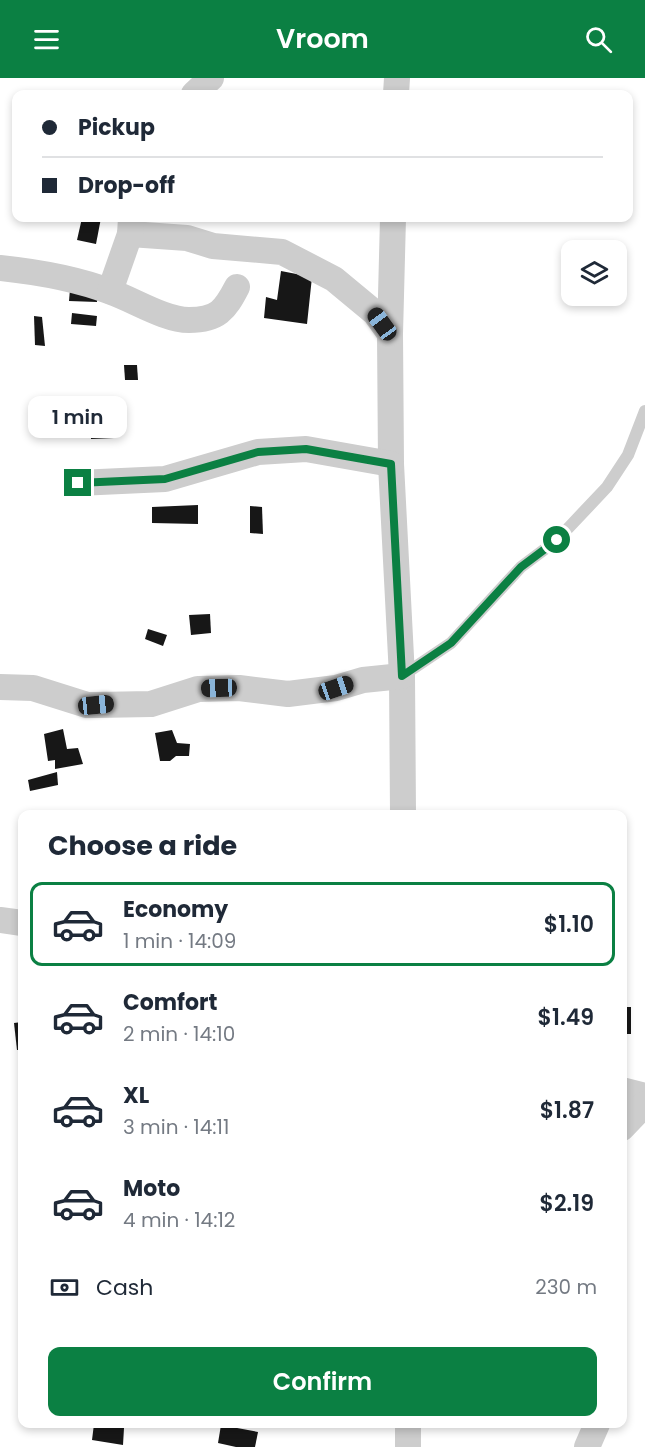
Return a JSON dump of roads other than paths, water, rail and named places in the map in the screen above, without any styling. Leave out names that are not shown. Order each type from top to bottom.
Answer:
[{"type":"street","points":[[198,90],[211,78]]},
{"type":"street","points":[[393,222],[390,334],[391,464],[402,676],[403,810]]},
{"type":"street","points":[[110,291],[131,226],[213,246],[282,252],[343,286],[375,313],[390,334]]},
{"type":"street","points":[[0,268],[51,274],[110,291],[160,312],[188,320],[213,316],[225,310],[237,287]]},
{"type":"street","points":[[78,483],[165,479],[267,451],[306,449],[391,464]]},
{"type":"street","points":[[0,687],[33,688],[87,705],[152,704],[198,689],[239,688],[288,694],[336,688],[363,680],[402,676]]},
{"type":"street","points":[[0,920],[18,922]]},
{"type":"street","points":[[627,1091],[645,1096]]},
{"type":"street","points":[[627,1123],[645,1104]]},
{"type":"street","points":[[408,1428],[408,1447]]},
{"type":"street","points":[[587,1447],[595,1428]]},
{"type":"lane","points":[[402,676],[451,643],[521,567],[557,540],[607,487],[627,455],[645,411]]}]
